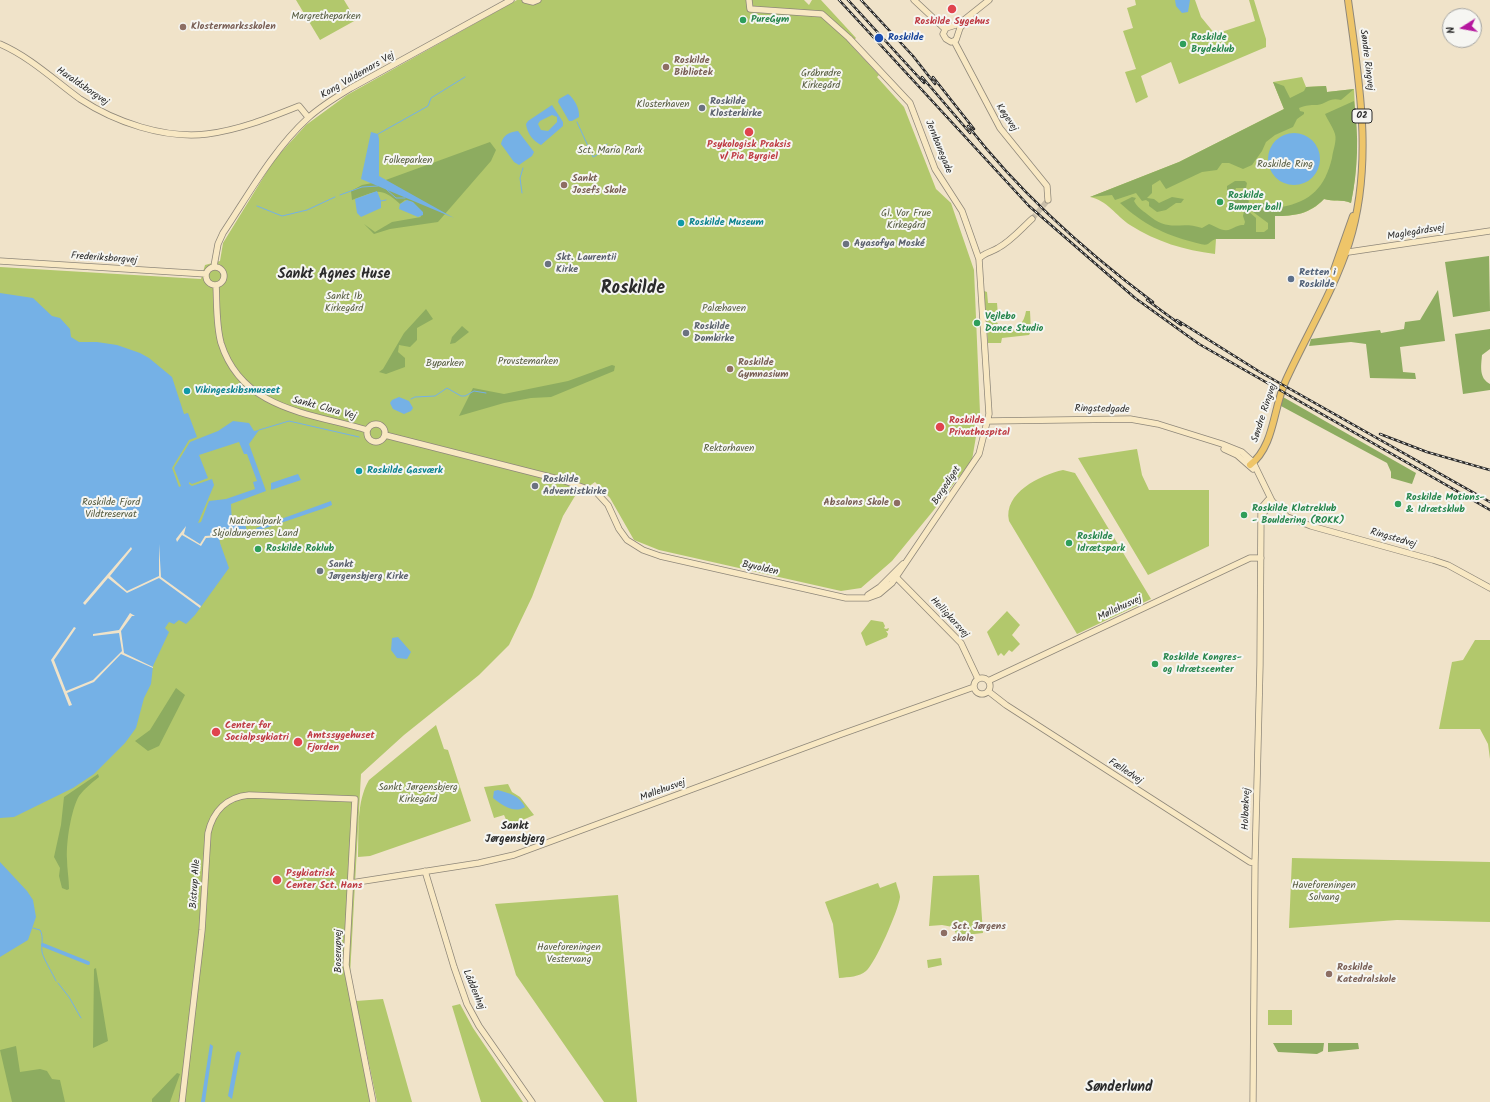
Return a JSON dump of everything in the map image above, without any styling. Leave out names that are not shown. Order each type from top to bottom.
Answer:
[{"type":"main road","name":"Søndre Ringvej","points":[[1252,464],[1265,447],[1280,393],[1323,302],[1342,253],[1359,195],[1364,153],[1363,129],[1348,0]]},
{"type":"street","name":"Kong Valdemars Vej","points":[[214,266],[216,251],[223,234],[281,148],[308,117],[350,88],[511,0]]},
{"type":"street","points":[[525,0],[533,2],[538,0]]},
{"type":"street","name":"Jernbanegade","points":[[749,0],[750,9],[813,12],[822,14],[847,36],[910,103],[935,169],[962,211],[979,259],[989,407],[988,421]]},
{"type":"street","points":[[914,0],[945,29]]},
{"type":"street","points":[[945,29],[970,16],[988,1]]},
{"type":"street","points":[[945,29],[943,34],[945,38],[948,41],[954,41],[958,38],[959,32],[970,16]]},
{"type":"street","points":[[953,26],[959,32]]},
{"type":"street","name":"Køgevej","points":[[954,41],[1000,128],[1047,186],[1048,200]]},
{"type":"street","name":"Haraldsborgvej","points":[[0,44],[29,60],[81,99],[102,112],[139,126],[182,134],[206,134],[240,127],[299,106],[308,117]]},
{"type":"street","points":[[979,259],[1010,240],[1032,219]]},
{"type":"street","name":"Maglegårdsvej","points":[[1342,253],[1490,231]]},
{"type":"street","name":"Frederiksborgvej","points":[[0,261],[206,274]]},
{"type":"street","points":[[214,266],[223,270],[225,275],[222,283],[216,285],[208,282],[206,274],[209,269],[214,266]]},
{"type":"street","name":"Sankt Clara Vej","points":[[216,285],[218,327],[221,342],[232,368],[250,388],[268,401],[288,409],[367,430]]},
{"type":"street","name":"Ringstedgade","points":[[988,421],[1130,418],[1158,424],[1237,449],[1252,464]]},
{"type":"street","name":"Borgediget","points":[[895,576],[911,556],[979,454],[988,421]]},
{"type":"street","points":[[378,424],[384,428],[385,435],[381,440],[373,441],[369,438],[367,430],[370,426],[378,424]]},
{"type":"street","name":"Byvolden","points":[[385,435],[588,488],[604,498],[619,529],[627,540],[639,548],[660,556],[846,598],[868,598],[879,594],[886,589],[895,576]]},
{"type":"street","name":"Ringstedvej","points":[[1252,464],[1271,502],[1288,518],[1448,565],[1490,588]]},
{"type":"street","name":"Holbækvej","points":[[1253,1102],[1255,863],[1261,517],[1262,507],[1271,502]]},
{"type":"street","name":"Møllehusvej","points":[[988,681],[1250,558],[1261,558]]},
{"type":"street","name":"Helligkorsvej","points":[[895,576],[961,643],[978,679]]},
{"type":"street","points":[[984,678],[988,681],[990,686],[988,691],[980,694],[974,687],[974,682],[978,679],[984,678]]},
{"type":"street","name":"Møllehusvej","points":[[351,883],[479,863],[520,853],[974,687]]},
{"type":"street","name":"Fælledvej","points":[[988,691],[1006,705],[1102,768],[1249,862],[1255,863]]},
{"type":"street","name":"Bistrup Alle","points":[[182,1102],[202,930],[208,833],[211,821],[224,804],[241,796],[355,799]]},
{"type":"street","name":"Boserupvej","points":[[355,799],[346,965],[373,1102]]},
{"type":"street","name":"Låddenhøj","points":[[425,871],[454,967],[467,1004],[479,1026],[532,1102]]},
{"type":"green space","name":"Margretheparken","points":[[296,0],[344,0],[356,20],[320,40]]},
{"type":"green space","name":"Nationalpark Skjoldungernes Land","points":[[517,0],[804,0],[809,5],[812,0],[821,0],[856,38],[850,44],[879,75],[877,77],[904,107],[936,189],[951,203],[974,270],[980,413],[972,460],[892,561],[861,588],[841,591],[659,550],[634,540],[610,498],[595,482],[575,496],[563,516],[532,597],[509,645],[479,675],[404,735],[361,774],[350,975],[374,1102],[0,1102],[0,267],[201,279],[205,265],[220,261],[223,243],[274,160],[306,125],[347,95]]},
{"type":"green space","points":[[1135,0],[1195,0],[1201,17],[1215,34],[1255,21],[1249,0],[1254,0],[1266,39],[1266,47],[1179,84],[1171,62],[1141,76],[1148,97],[1136,103],[1125,72],[1136,69],[1123,31],[1133,28],[1127,8],[1136,5]]},
{"type":"green space","name":"Roskilde Ring","points":[[1302,77],[1306,87],[1326,86],[1327,92],[1354,89],[1356,173],[1351,203],[1324,199],[1308,211],[1296,215],[1275,216],[1275,239],[1216,239],[1215,254],[1182,248],[1150,236],[1130,225],[1101,201],[1090,197],[1179,162],[1284,109],[1273,82]]},
{"type":"green space","points":[[1273,82],[1284,86],[1290,98],[1304,91],[1306,87],[1326,86],[1327,92],[1354,89],[1341,100],[1334,99],[1317,105],[1308,105],[1299,108],[1300,111],[1304,112],[1304,114],[1297,119],[1293,127],[1275,135],[1266,142],[1262,151],[1252,165],[1243,169],[1229,163],[1222,163],[1217,170],[1202,172],[1166,189],[1160,180],[1152,185],[1152,193],[1147,198],[1154,199],[1159,203],[1172,197],[1184,199],[1181,203],[1176,203],[1166,210],[1157,212],[1149,206],[1149,202],[1146,200],[1142,201],[1136,193],[1115,200],[1112,195],[1090,197],[1179,162],[1284,109]]},
{"type":"green space","points":[[1354,101],[1357,127],[1357,152],[1351,203],[1324,199],[1307,211],[1295,215],[1275,216],[1275,239],[1216,239],[1205,245],[1200,244],[1163,232],[1137,217],[1120,203],[1132,197],[1136,198],[1134,201],[1138,207],[1162,224],[1174,226],[1187,225],[1202,228],[1209,224],[1225,230],[1244,225],[1244,211],[1247,210],[1256,218],[1256,232],[1264,232],[1268,229],[1268,223],[1249,209],[1251,204],[1265,203],[1276,207],[1292,205],[1315,192],[1321,185],[1329,168],[1335,143],[1334,131],[1325,114]]},
{"type":"green space","points":[[490,142],[496,150],[491,161],[438,222],[390,229],[374,234],[364,224],[375,232],[392,222],[421,217],[412,202],[405,200],[400,204],[382,192],[372,193],[352,200],[351,191],[362,185],[383,181]]},
{"type":"green space","points":[[1235,181],[1245,181],[1247,183],[1246,188],[1236,188],[1234,193],[1238,198],[1243,195],[1249,201],[1247,207],[1230,207],[1227,198],[1227,186]]},
{"type":"green space","points":[[1489,256],[1490,311],[1453,317],[1445,262]]},
{"type":"green space","points":[[1438,290],[1445,341],[1400,347],[1403,372],[1415,373],[1416,379],[1370,378],[1366,344],[1351,342],[1309,346],[1311,339],[1380,330],[1381,333],[1404,329],[1405,322],[1420,320]]},
{"type":"green space","points":[[984,291],[987,292],[988,303],[997,303],[998,315],[995,316],[997,323],[1001,328],[1011,330],[1016,328],[1024,318],[1026,311],[1030,311],[1031,331],[1029,335],[1002,338],[1001,343],[988,343]]},
{"type":"green space","points":[[426,309],[433,319],[417,328],[417,340],[410,347],[399,345],[398,352],[405,358],[405,367],[386,374],[379,372],[383,369],[404,333]]},
{"type":"green space","points":[[462,326],[469,332],[455,343],[450,344],[452,337]]},
{"type":"green space","points":[[1490,329],[1490,349],[1482,355],[1481,368],[1484,379],[1490,384],[1490,390],[1463,394],[1455,334]]},
{"type":"green space","points":[[612,365],[615,366],[614,371],[551,397],[531,398],[504,403],[459,416],[473,388],[504,394],[568,381]]},
{"type":"green space","points":[[1283,397],[1416,473],[1412,484],[1391,478],[1391,472],[1387,463],[1281,406]]},
{"type":"green space","name":"Roskilde Idrætspark","points":[[1137,449],[1142,475],[1149,490],[1209,490],[1209,546],[1148,575],[1078,458]]},
{"type":"green space","name":"Roskilde Idrætspark","points":[[1063,470],[1075,473],[1151,599],[1077,634],[1009,521],[1009,511],[1017,494],[1034,481],[1054,472]]},
{"type":"green space","points":[[1007,611],[1020,625],[1012,635],[1020,644],[1012,652],[1009,650],[1004,656],[1001,653],[998,656],[987,632]]},
{"type":"green space","points":[[871,620],[883,622],[885,626],[884,628],[889,628],[888,631],[886,631],[888,634],[887,637],[866,646],[861,633]]},
{"type":"green space","points":[[1475,640],[1490,640],[1490,759],[1488,744],[1480,729],[1439,729],[1452,662],[1463,660]]},
{"type":"green space","points":[[176,688],[185,695],[159,746],[148,751],[135,741],[150,730]]},
{"type":"green space","name":"Sankt Jørgensbjerg Kirkegård","points":[[436,725],[444,749],[448,750],[471,821],[370,856],[358,857],[360,807],[369,780]]},
{"type":"green space","points":[[98,774],[99,777],[79,796],[74,809],[67,844],[69,889],[67,890],[62,888],[59,876],[60,868],[54,857],[61,825],[64,797]]},
{"type":"green space","points":[[508,784],[512,792],[520,797],[534,815],[509,826],[504,815],[494,818],[484,787]]},
{"type":"green space","name":"Haveforeningen Solvang","points":[[1292,858],[1490,862],[1490,922],[1397,920],[1289,928]]},
{"type":"green space","points":[[979,875],[983,933],[957,936],[953,927],[942,925],[929,926],[933,876]]},
{"type":"green space","points":[[896,882],[900,895],[899,903],[886,936],[875,958],[863,973],[839,978],[833,924],[825,902],[878,883],[880,888]]},
{"type":"green space","name":"Haveforeningen Vestervang","points":[[618,895],[637,1102],[604,1102],[516,975],[495,904]]},
{"type":"green space","points":[[941,958],[942,965],[928,968],[927,960]]},
{"type":"green space","points":[[96,968],[108,1041],[93,1048],[94,969]]},
{"type":"green space","points":[[383,999],[412,1102],[377,1102],[356,1001]]},
{"type":"green space","points":[[460,1004],[473,1028],[523,1102],[481,1102],[452,1006]]},
{"type":"green space","points":[[1268,1010],[1292,1010],[1292,1025],[1268,1025]]},
{"type":"green space","points":[[1273,1043],[1324,1043],[1323,1051],[1317,1054],[1278,1052]]},
{"type":"green space","points":[[1328,1043],[1358,1043],[1359,1049],[1328,1052]]},
{"type":"green space","points":[[16,1046],[20,1072],[40,1069],[47,1071],[52,1079],[60,1080],[65,1102],[12,1102],[0,1050]]},
{"type":"green space","points":[[177,1073],[180,1074],[170,1102],[152,1102],[152,1099]]},
{"type":"water","points":[[1175,0],[1190,0],[1188,12],[1182,13],[1176,6]]},
{"type":"water","points":[[568,94],[576,104],[579,111],[579,117],[572,121],[569,121],[558,102],[559,99]]},
{"type":"water","points":[[552,105],[563,122],[563,126],[541,145],[529,134],[526,124],[528,121]],"holes":[[[552,115],[557,117],[557,122],[548,131],[541,130],[538,124],[540,121]]]},
{"type":"water","points":[[518,131],[534,152],[532,156],[519,165],[514,162],[501,144],[503,138],[507,134]]},
{"type":"water","points":[[371,132],[378,134],[379,139],[379,176],[454,218],[361,179]]},
{"type":"water","points":[[1294,133],[1304,135],[1312,141],[1318,149],[1320,159],[1318,169],[1312,177],[1304,183],[1294,185],[1284,183],[1276,177],[1270,169],[1268,159],[1270,149],[1276,141],[1284,135]]},
{"type":"water","points":[[377,191],[381,201],[381,208],[361,217],[357,213],[355,199]]},
{"type":"water","points":[[407,200],[413,202],[423,212],[423,215],[418,217],[399,209],[400,204]]},
{"type":"water","name":"Roskilde Fjord Vildtreservat","points":[[0,293],[33,298],[52,316],[60,318],[70,329],[71,337],[79,342],[97,342],[117,345],[140,353],[149,358],[172,377],[184,414],[188,413],[197,437],[189,440],[172,468],[179,487],[181,486],[174,468],[190,442],[218,431],[233,421],[249,423],[254,431],[259,430],[249,444],[266,491],[231,504],[232,525],[241,522],[242,525],[245,524],[247,531],[219,534],[220,543],[229,568],[195,615],[186,624],[179,620],[174,624],[169,622],[165,628],[169,632],[153,666],[151,684],[144,698],[136,728],[125,743],[94,774],[73,788],[14,817],[0,818]],"holes":[[[239,442],[244,454],[247,454],[257,481],[253,482],[255,489],[226,499],[209,501],[201,522],[198,523],[214,485],[212,479],[192,486],[189,484],[189,482],[192,484],[208,478],[199,455]]]},
{"type":"water","points":[[399,397],[409,401],[413,408],[411,411],[404,414],[393,409],[390,403],[392,400]]},
{"type":"water","points":[[298,474],[301,480],[271,490],[271,483]]},
{"type":"water","points":[[331,501],[332,505],[325,508],[257,531],[256,528]]},
{"type":"water","points":[[398,637],[411,652],[407,659],[397,658],[391,650],[392,638]]},
{"type":"water","points":[[498,790],[517,798],[525,807],[517,810],[508,808],[500,803],[493,798],[494,791]]},
{"type":"water","points":[[0,862],[27,891],[33,900],[36,917],[28,940],[0,957]]},
{"type":"water","points":[[210,1044],[213,1046],[205,1102],[201,1102]]},
{"type":"water","points":[[238,1051],[241,1053],[232,1099],[228,1096],[236,1053]]},
{"type":"pier","points":[[186,526],[184,534],[200,544],[205,536],[219,535],[219,537],[206,538],[201,546],[182,535],[177,542],[176,539]]},
{"type":"pier","points":[[159,544],[161,577],[201,606],[200,608],[159,578],[127,593],[108,578],[85,605],[83,603],[131,547],[132,549],[110,576],[127,591],[159,576]]},
{"type":"pier","points":[[130,613],[135,616],[132,616],[121,631],[124,653],[153,668],[121,654],[94,682],[67,693],[72,705],[69,706],[51,660],[74,627],[76,628],[54,660],[66,691],[93,680],[122,651],[119,633],[93,636],[93,634],[119,630]]},
{"type":"waterway","points":[[378,134],[428,106],[431,98],[465,77]]},
{"type":"waterway","points":[[577,122],[593,157],[597,155],[607,144]]},
{"type":"waterway","points":[[522,193],[520,178],[523,168]]},
{"type":"waterway","points":[[340,195],[362,187],[378,186]]},
{"type":"waterway","points":[[386,189],[396,198],[405,198]]},
{"type":"waterway","points":[[257,206],[282,216],[307,210],[335,197]]},
{"type":"waterway","points":[[381,201],[386,200]]},
{"type":"waterway","points":[[411,399],[415,397],[435,396],[447,388],[461,396],[465,396],[474,391],[486,393]]},
{"type":"waterway","points":[[259,430],[289,421],[359,437]]},
{"type":"waterway","points":[[33,928],[40,930],[42,938],[42,952],[56,981]]},
{"type":"waterway","points":[[43,945],[88,963]]},
{"type":"waterway","points":[[58,983],[69,997],[81,1018]]},
{"type":"tunnel","points":[[1032,219],[1048,200]]},
{"type":"railway","points":[[839,0],[1029,206],[1135,298],[1199,344],[1490,510]]},
{"type":"railway","points":[[848,0],[924,83]]},
{"type":"railway","points":[[861,0],[913,56],[935,84]]},
{"type":"railway","points":[[922,77],[970,133]]},
{"type":"railway","points":[[933,77],[974,129]]},
{"type":"railway","points":[[968,126],[1009,175],[1054,220],[1078,242],[1153,302]]},
{"type":"railway","points":[[1147,300],[1181,325]]},
{"type":"railway","points":[[1177,320],[1260,372],[1490,502]]},
{"type":"railway","points":[[1380,434],[1427,452],[1490,470]]},
{"type":"place","name":"Roskilde Sygehus","points":[[952,9]]},
{"type":"place","name":"PureGym","points":[[743,20]]},
{"type":"place","name":"Klostermarksskolen","points":[[183,27]]},
{"type":"place","name":"Roskilde","points":[[879,38]]},
{"type":"place","name":"Roskilde Brydeklub","points":[[1183,44]]},
{"type":"place","name":"Roskilde Bibliotek","points":[[666,67]]},
{"type":"place","name":"Roskilde Klosterkirke","points":[[702,108]]},
{"type":"place","name":"Psykologisk Praksis v/ Pia Byrgiel","points":[[749,132]]},
{"type":"place","name":"Sankt Josefs Skole","points":[[564,185]]},
{"type":"place","name":"Roskilde Bumper ball","points":[[1220,202]]},
{"type":"place","name":"Roskilde Museum","points":[[681,223]]},
{"type":"place","name":"Ayasofya Moské","points":[[846,244]]},
{"type":"place","name":"Skt. Laurentii Kirke","points":[[548,264]]},
{"type":"place","name":"Retten i Roskilde","points":[[1291,279]]},
{"type":"place","name":"Vejlebo Dance Studio","points":[[977,323]]},
{"type":"place","name":"Roskilde Domkirke","points":[[686,333]]},
{"type":"place","name":"Roskilde Gymnasium","points":[[730,369]]},
{"type":"place","name":"Vikingeskibsmuseet","points":[[187,391]]},
{"type":"place","name":"Roskilde Privathospital","points":[[940,427]]},
{"type":"place","name":"Roskilde Gasværk","points":[[359,471]]},
{"type":"place","name":"Roskilde Adventistkirke","points":[[535,486]]},
{"type":"place","name":"Absalons Skole","points":[[897,503]]},
{"type":"place","name":"Roskilde Motions- & Idrætsklub","points":[[1398,504]]},
{"type":"place","name":"Roskilde Klatreklub - Bouldering (ROKK)","points":[[1244,515]]},
{"type":"place","name":"Roskilde Idrætspark","points":[[1069,543]]},
{"type":"place","name":"Roskilde Roklub","points":[[258,549]]},
{"type":"place","name":"Sankt Jørgensbjerg Kirke","points":[[320,571]]},
{"type":"place","name":"Roskilde Kongres- og Idrætscenter","points":[[1155,664]]},
{"type":"place","name":"Center for Socialpsykiatri","points":[[216,732]]},
{"type":"place","name":"Amtssygehuset Fjorden","points":[[298,742]]},
{"type":"place","name":"Psykiatrisk Center Sct. Hans","points":[[277,880]]},
{"type":"place","name":"Sct. Jørgens skole","points":[[944,933]]},
{"type":"place","name":"Roskilde Katedralskole","points":[[1329,974]]},
{"type":"district","name":"Sankt Agnes Huse","points":[[334,276]]},
{"type":"district","name":"Roskilde","points":[[633,290]]},
{"type":"district","name":"Sankt Jørgensbjerg","points":[[515,833]]},
{"type":"district","name":"Sønderlund","points":[[1119,1089]]},
{"type":"park label","name":"Gråbrødre Kirkegård","points":[[821,80]]},
{"type":"park label","name":"Klosterhaven","points":[[663,105]]},
{"type":"park label","name":"Sct. Maria Park","points":[[610,151]]},
{"type":"park label","name":"Folkeparken","points":[[408,161]]},
{"type":"park label","name":"Gl. Vor Frue Kirkegård","points":[[906,220]]},
{"type":"park label","name":"Sankt Ib Kirkegård","points":[[344,302]]},
{"type":"park label","name":"Palæhaven","points":[[724,309]]},
{"type":"park label","name":"Provstemarken","points":[[528,362]]},
{"type":"park label","name":"Byparken","points":[[445,364]]},
{"type":"park label","name":"Rektorhaven","points":[[729,449]]}]
